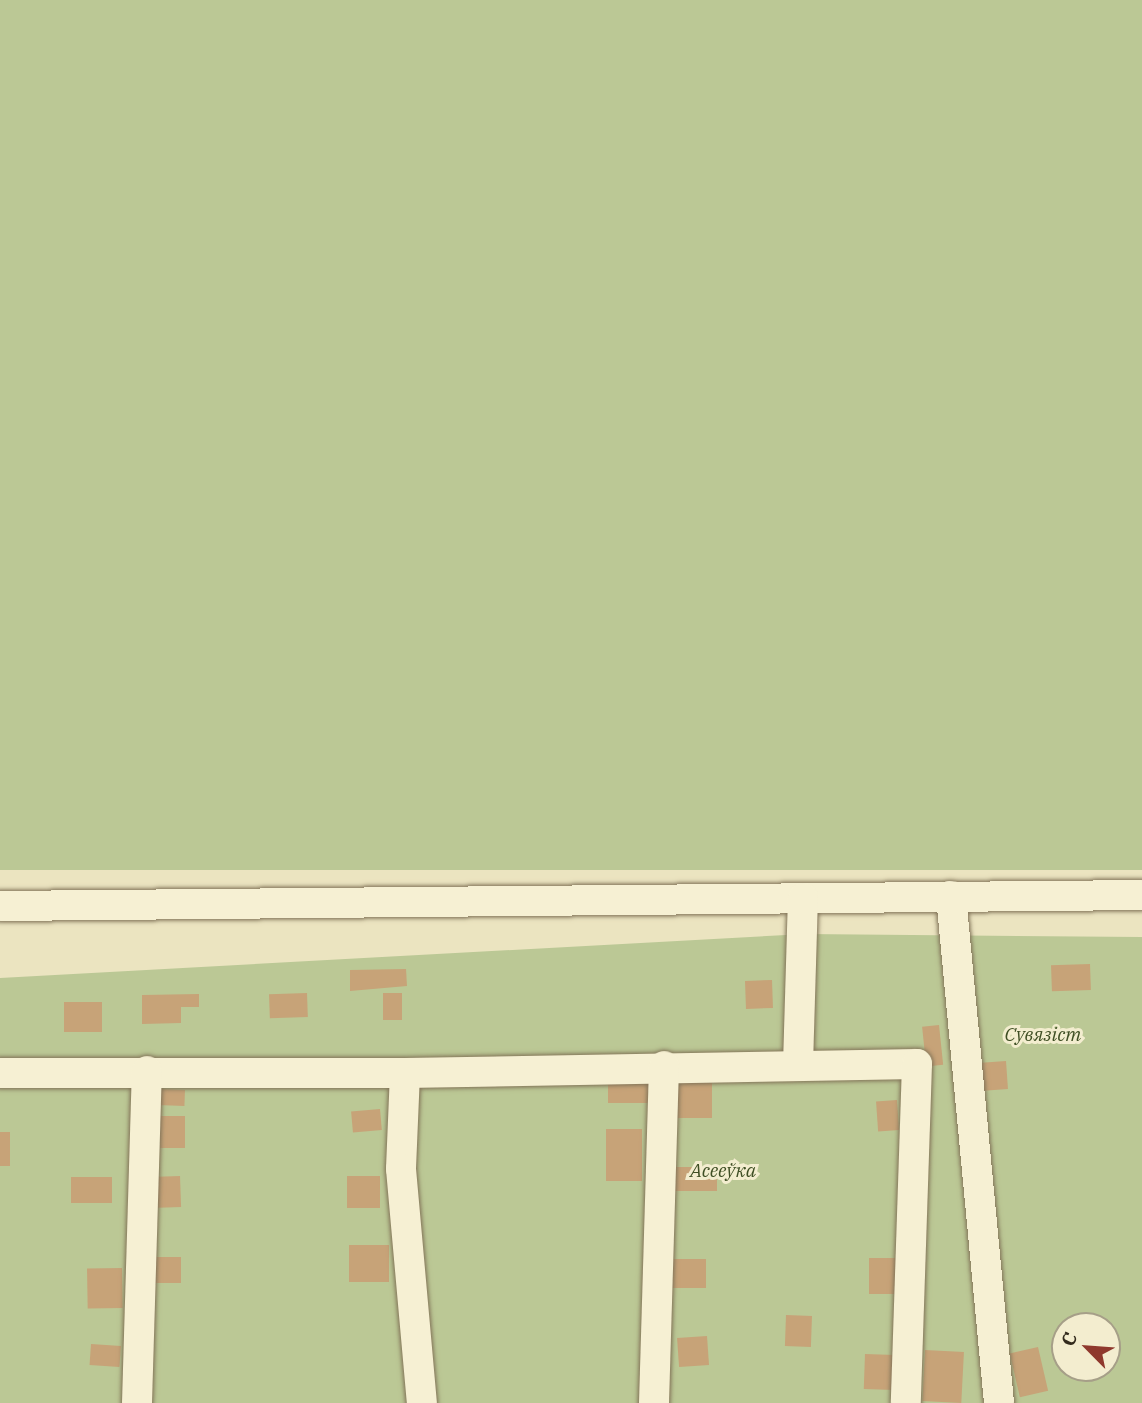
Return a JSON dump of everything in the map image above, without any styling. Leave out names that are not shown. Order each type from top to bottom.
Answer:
[{"type":"street","points":[[0,906],[1142,895]]},
{"type":"street","points":[[951,896],[999,1403]]},
{"type":"street","points":[[798,1065],[803,898]]},
{"type":"street","points":[[0,1073],[405,1073],[664,1066],[917,1064],[906,1403]]},
{"type":"street","points":[[654,1403],[664,1066]]},
{"type":"street","points":[[137,1403],[147,1071]]},
{"type":"street","points":[[405,1073],[401,1169],[422,1403]]},
{"type":"green space","points":[[0,0],[1142,0],[1142,870],[0,870]]},
{"type":"green space","name":"Асееўка","points":[[805,934],[1142,937],[1142,1403],[0,1403],[0,978]]},
{"type":"building","points":[[1090,964],[1091,990],[1052,991],[1051,965]]},
{"type":"building","points":[[406,969],[407,986],[350,991],[350,970]]},
{"type":"building","points":[[772,980],[773,1008],[746,1009],[745,981]]},
{"type":"building","points":[[307,993],[308,1017],[270,1018],[269,994]]},
{"type":"building","points":[[383,993],[402,993],[402,1020],[383,1020]]},
{"type":"building","points":[[199,994],[199,1007],[181,1007],[181,1023],[142,1024],[142,995]]},
{"type":"building","points":[[64,1002],[102,1002],[102,1032],[64,1032]]},
{"type":"building","points":[[939,1025],[943,1065],[926,1067],[922,1027]]},
{"type":"building","points":[[1006,1061],[1008,1089],[980,1091],[978,1063]]},
{"type":"building","points":[[608,1076],[651,1076],[651,1103],[608,1103]]},
{"type":"building","points":[[677,1078],[712,1078],[712,1118],[677,1118]]},
{"type":"building","points":[[158,1089],[185,1090],[184,1106],[157,1105]]},
{"type":"building","points":[[897,1100],[899,1130],[878,1131],[876,1101]]},
{"type":"building","points":[[380,1109],[382,1130],[353,1132],[351,1112]]},
{"type":"building","points":[[160,1116],[185,1116],[185,1148],[160,1148]]},
{"type":"building","points":[[606,1129],[642,1129],[642,1181],[606,1181]]},
{"type":"building","points":[[0,1132],[10,1132],[10,1166],[0,1166]]},
{"type":"building","points":[[675,1167],[717,1167],[717,1191],[675,1191]]},
{"type":"building","points":[[180,1176],[181,1207],[151,1208],[150,1177]]},
{"type":"building","points":[[347,1176],[380,1176],[380,1208],[347,1208]]},
{"type":"building","points":[[71,1177],[112,1177],[112,1203],[71,1203]]},
{"type":"building","points":[[349,1245],[389,1245],[389,1282],[349,1282]]},
{"type":"building","points":[[152,1257],[181,1257],[181,1283],[152,1283]]},
{"type":"building","points":[[869,1258],[896,1258],[896,1294],[869,1294]]},
{"type":"building","points":[[670,1259],[706,1259],[706,1288],[670,1288]]},
{"type":"building","points":[[122,1268],[123,1308],[88,1309],[87,1269]]},
{"type":"building","points":[[786,1315],[812,1316],[811,1347],[785,1346]]},
{"type":"building","points":[[707,1336],[709,1365],[679,1367],[677,1338]]},
{"type":"building","points":[[91,1344],[121,1346],[119,1367],[90,1365]]},
{"type":"building","points":[[1038,1347],[1048,1391],[1020,1397],[1010,1354]]},
{"type":"building","points":[[925,1350],[964,1352],[961,1403],[922,1401]]},
{"type":"building","points":[[865,1354],[895,1355],[894,1390],[864,1389]]},
{"type":"park label","name":"Сувязіст","points":[[1043,1035]]}]
